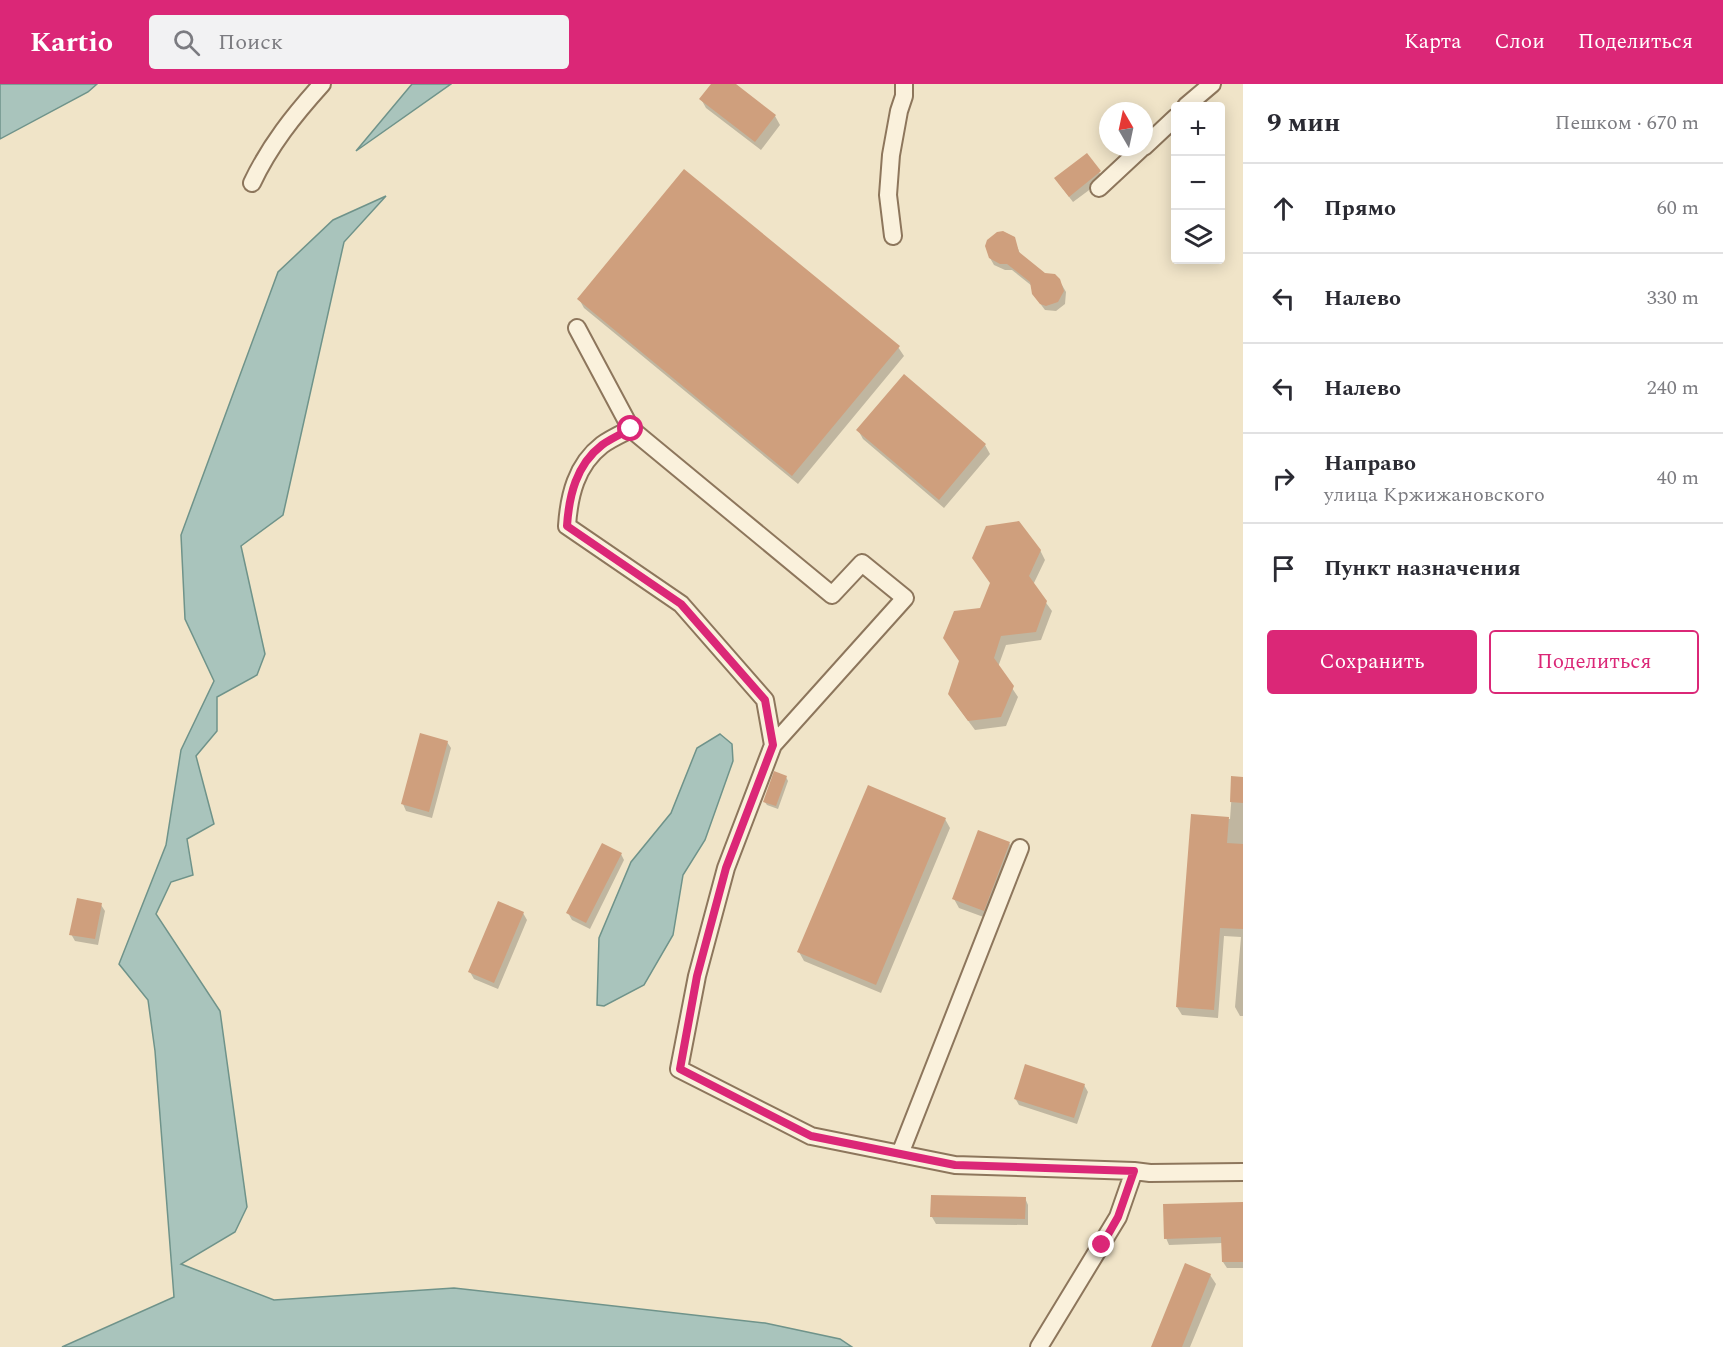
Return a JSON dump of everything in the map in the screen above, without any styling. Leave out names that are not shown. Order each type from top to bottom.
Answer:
[{"type":"street","points":[[252,183],[264,158],[287,123],[322,84]]},
{"type":"street","points":[[893,236],[888,195],[891,155],[904,96],[904,84]]},
{"type":"street","points":[[1191,102],[1212,84]]},
{"type":"street","points":[[1153,139],[1171,122]]},
{"type":"street","points":[[1100,188],[1134,156]]},
{"type":"street","points":[[577,328],[631,429],[832,595],[862,563],[905,598],[773,745],[726,868],[697,976],[680,1069],[811,1136],[955,1165],[1150,1173],[1243,1172]]},
{"type":"street","points":[[631,429],[601,446],[580,468],[569,499],[567,526],[681,604],[765,700],[773,745]]},
{"type":"street","points":[[900,1154],[1020,848]]},
{"type":"street","points":[[1039,1347],[1118,1217],[1134,1171]]},
{"type":"water","points":[[0,84],[97,84],[88,92],[0,139]]},
{"type":"water","points":[[412,84],[451,84],[356,151]]},
{"type":"water","points":[[386,196],[344,242],[283,515],[241,546],[265,654],[257,675],[217,697],[217,731],[196,756],[214,824],[187,839],[193,875],[171,882],[156,914],[220,1011],[247,1207],[235,1232],[181,1264],[274,1300],[454,1288],[765,1323],[840,1339],[852,1347],[62,1347],[174,1297],[155,1051],[148,1000],[119,964],[166,845],[181,750],[214,681],[185,619],[181,535],[278,272],[333,220]]},
{"type":"water","points":[[720,734],[732,744],[733,761],[705,840],[683,875],[673,935],[644,985],[604,1006],[597,1005],[599,938],[631,862],[671,813],[697,748]]},
{"type":"building","points":[[711,84],[736,84],[776,115],[755,142],[699,99]]},
{"type":"building","points":[[1087,153],[1101,171],[1069,197],[1054,178]]},
{"type":"building","points":[[684,169],[900,346],[792,476],[577,299]]},
{"type":"building","points":[[1003,231],[1015,237],[1019,252],[1045,273],[1055,274],[1060,279],[1064,291],[1058,302],[1046,306],[1040,304],[1032,294],[1030,282],[1007,264],[1000,264],[989,258],[985,246],[987,240],[997,232]]},
{"type":"building","points":[[904,374],[986,444],[939,500],[856,430]]},
{"type":"building","points":[[1019,521],[1041,550],[1029,576],[1047,601],[1036,632],[1001,636],[994,658],[1014,686],[1001,717],[968,721],[948,694],[959,661],[943,638],[954,611],[980,608],[990,583],[972,558],[986,526]]},
{"type":"building","points":[[420,733],[448,741],[429,812],[401,804]]},
{"type":"building","points":[[774,771],[787,776],[776,806],[763,802]]},
{"type":"building","points":[[1231,776],[1243,777],[1243,803],[1230,802]]},
{"type":"building","points":[[868,785],[946,818],[876,985],[797,952]]},
{"type":"building","points":[[1191,814],[1229,817],[1227,843],[1243,844],[1243,929],[1220,928],[1214,1010],[1176,1007]]},
{"type":"building","points":[[978,830],[1010,842],[984,911],[952,899]]},
{"type":"building","points":[[602,843],[622,853],[586,923],[566,913]]},
{"type":"building","points":[[77,898],[102,903],[95,939],[69,935]]},
{"type":"building","points":[[498,901],[524,912],[494,983],[468,972]]},
{"type":"building","points":[[1025,1064],[1085,1084],[1074,1118],[1014,1099]]},
{"type":"building","points":[[931,1195],[1026,1197],[1025,1219],[930,1217]]},
{"type":"building","points":[[1243,1202],[1243,1262],[1222,1262],[1221,1237],[1164,1239],[1163,1204]]},
{"type":"building","points":[[1185,1263],[1211,1274],[1182,1347],[1151,1347]]},
{"type":"route","points":[[631,429],[601,446],[580,468],[569,499],[567,526],[681,604],[765,700],[773,745],[726,868],[697,976],[680,1069],[811,1136],[955,1165],[1134,1171],[1118,1217],[1102,1245]]}]
